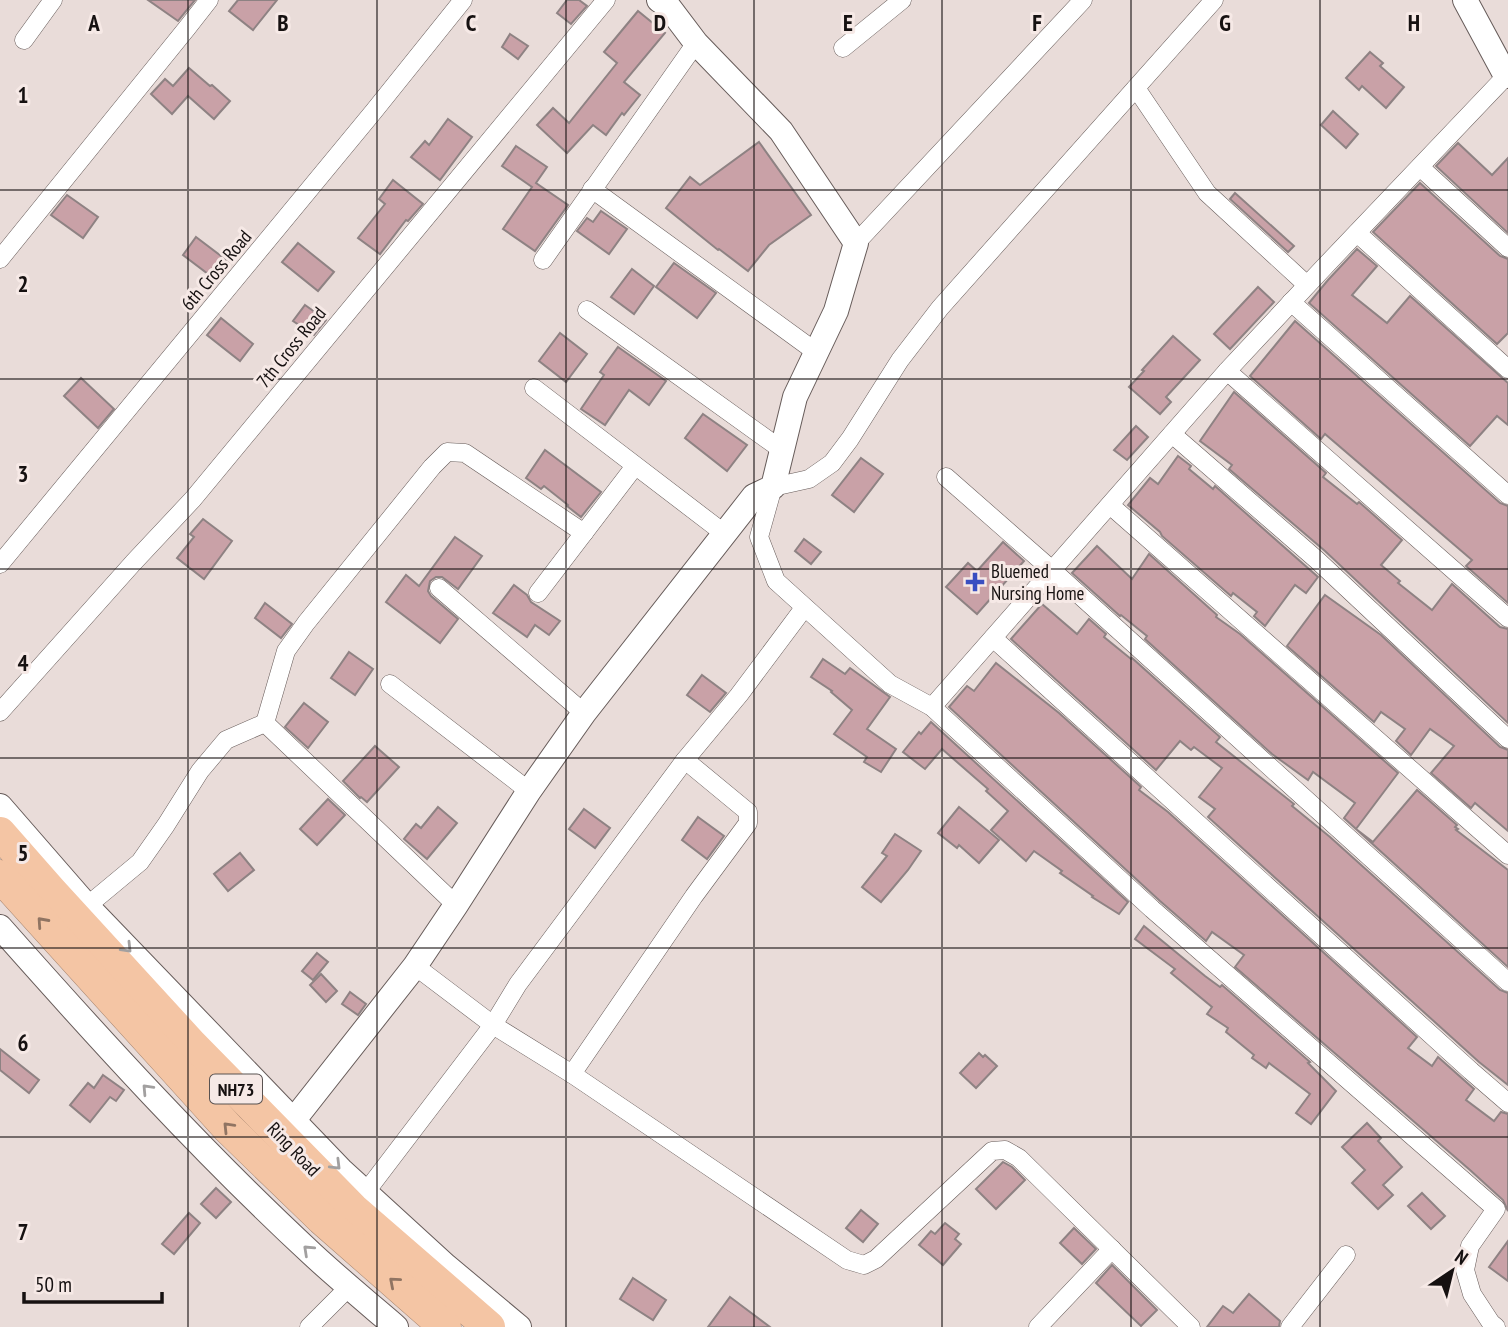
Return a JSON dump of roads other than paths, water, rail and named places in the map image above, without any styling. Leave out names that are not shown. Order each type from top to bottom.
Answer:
[{"type":"highway","name":"Ring Road","points":[[3,843],[51,891],[192,1045],[489,1327]]},
{"type":"highway","name":"Ring Road","points":[[0,876],[229,1128],[427,1321]]},
{"type":"street","points":[[24,40],[53,0]]},
{"type":"street","points":[[0,259],[209,0]]},
{"type":"street","name":"6th Cross Road","points":[[0,564],[463,0]]},
{"type":"street","name":"7th Cross Road","points":[[0,712],[193,499],[606,0]]},
{"type":"street","points":[[659,0],[668,6],[695,43],[781,131],[856,243]]},
{"type":"street","points":[[843,48],[902,0]]},
{"type":"street","points":[[1083,0],[856,243],[836,311],[794,397],[759,537],[776,581],[804,608],[890,684],[932,707],[1152,909],[1496,1209],[1470,1246],[1465,1270],[1472,1294],[1496,1327]]},
{"type":"street","points":[[293,1121],[415,966],[529,791],[584,713],[754,496],[773,487],[809,479],[832,463],[900,360],[940,308],[1214,0]]},
{"type":"street","points":[[932,707],[1227,372],[1307,285],[1505,81],[1465,0]]},
{"type":"street","points":[[543,260],[695,43]]},
{"type":"street","points":[[1136,88],[1207,193],[1307,285]]},
{"type":"street","points":[[1420,167],[1508,248]]},
{"type":"street","points":[[592,189],[816,352]]},
{"type":"street","points":[[1357,233],[1508,369]]},
{"type":"street","points":[[1292,302],[1508,495]]},
{"type":"street","points":[[587,310],[782,450]]},
{"type":"street","points":[[1227,372],[1508,618]]},
{"type":"street","points":[[534,388],[725,534]]},
{"type":"street","points":[[1172,434],[1317,560],[1508,739]]},
{"type":"street","points":[[265,723],[286,651],[432,467],[447,452],[465,453],[584,533]]},
{"type":"street","points":[[538,593],[635,466]]},
{"type":"street","points":[[946,477],[1508,982]]},
{"type":"street","points":[[1110,505],[1508,855]]},
{"type":"street","points":[[439,588],[584,713]]},
{"type":"street","points":[[359,1201],[493,1025],[518,984],[685,760],[739,695],[804,608]]},
{"type":"street","points":[[993,638],[1508,1104]]},
{"type":"street","points":[[390,684],[529,791]]},
{"type":"street","points":[[265,723],[456,905]]},
{"type":"street","points":[[87,906],[139,862],[200,771],[226,740],[265,723]]},
{"type":"street","points":[[572,1074],[694,896],[748,823],[748,812],[685,760]]},
{"type":"street","points":[[0,806],[87,906],[341,1170],[359,1201],[446,1266],[519,1327]]},
{"type":"street","points":[[0,928],[81,1020],[252,1197],[396,1327]]},
{"type":"street","points":[[415,966],[493,1025],[572,1074],[847,1260],[864,1265],[876,1259],[992,1152],[1005,1150],[1018,1158],[1191,1327]]},
{"type":"street","points":[[1038,1327],[1112,1249]]},
{"type":"street","points":[[1290,1327],[1346,1255]]},
{"type":"street","points":[[309,1327],[349,1287]]},
{"type":"place","name":"Bluemed Nursing Home","points":[[975,582]]}]
